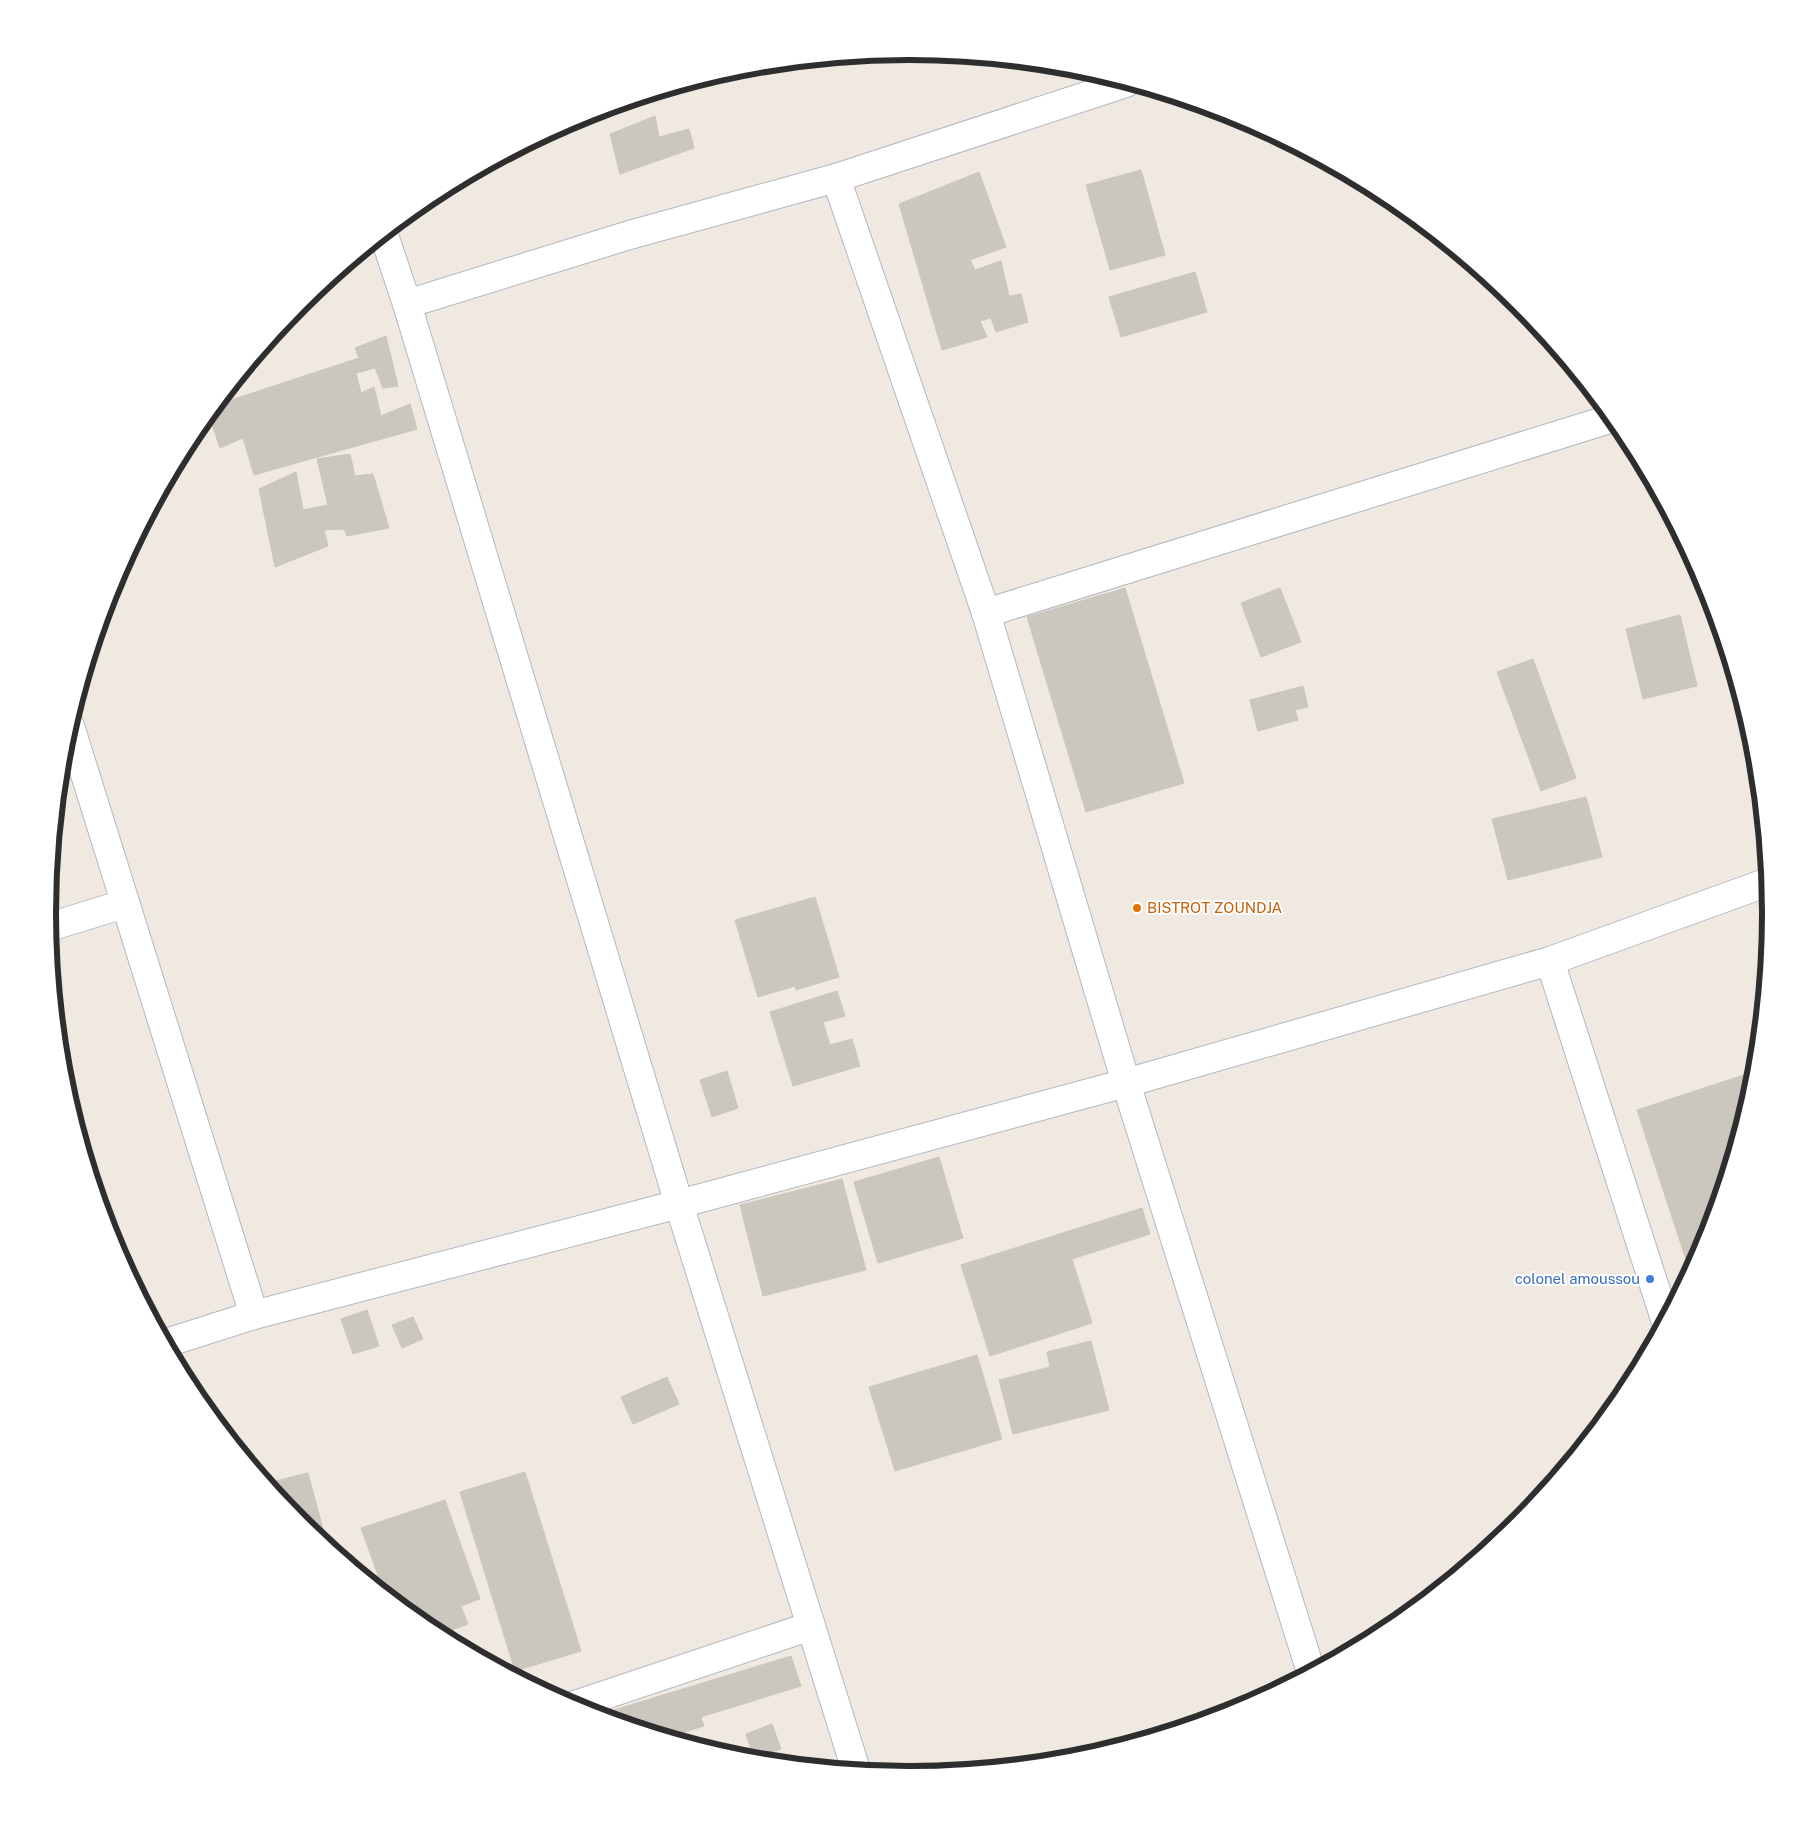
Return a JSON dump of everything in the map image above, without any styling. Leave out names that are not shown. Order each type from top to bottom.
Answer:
[{"type":"street","points":[[407,304],[626,236],[836,178],[1117,86]]},
{"type":"street","points":[[836,178],[986,613],[1126,1082],[1309,1667]]},
{"type":"street","points":[[386,240],[407,304],[679,1204],[854,1765]]},
{"type":"street","points":[[986,613],[1605,420]]},
{"type":"street","points":[[74,741],[124,904],[254,1314]]},
{"type":"street","points":[[172,1341],[254,1314],[679,1204],[1126,1082],[1550,961],[1762,884]]},
{"type":"street","points":[[56,925],[124,904]]},
{"type":"street","points":[[1550,961],[1665,1309]]},
{"type":"street","points":[[583,1702],[811,1626]]},
{"type":"building","points":[[655,116],[659,137],[689,129],[694,148],[620,174],[610,134]]},
{"type":"building","points":[[1141,170],[1165,255],[1110,270],[1086,185]]},
{"type":"building","points":[[979,172],[1006,247],[970,260],[975,270],[1001,261],[1009,296],[1021,294],[1028,322],[996,332],[991,318],[980,321],[987,337],[942,350],[899,204]]},
{"type":"building","points":[[1195,272],[1207,312],[1121,337],[1109,297]]},
{"type":"building","points":[[386,336],[398,386],[383,388],[375,368],[356,373],[361,393],[374,387],[381,416],[410,404],[417,429],[254,475],[243,438],[220,448],[212,423],[230,397],[231,400],[359,358],[355,348]]},
{"type":"building","points":[[350,454],[355,476],[373,474],[389,528],[347,536],[344,529],[324,530],[328,546],[275,567],[259,489],[296,472],[303,510],[328,505],[317,459]]},
{"type":"building","points":[[1125,588],[1184,783],[1086,812],[1027,617]]},
{"type":"building","points":[[1280,588],[1301,642],[1261,657],[1241,603]]},
{"type":"building","points":[[1680,615],[1697,686],[1643,699],[1626,629]]},
{"type":"building","points":[[1533,659],[1576,778],[1541,791],[1497,672]]},
{"type":"building","points":[[1303,686],[1308,707],[1295,710],[1298,720],[1258,731],[1250,700]]},
{"type":"building","points":[[1586,797],[1602,857],[1508,880],[1492,819]]},
{"type":"building","points":[[815,897],[839,977],[796,990],[795,986],[758,997],[735,920]]},
{"type":"building","points":[[837,991],[845,1016],[823,1022],[830,1045],[852,1039],[860,1066],[793,1086],[770,1012]]},
{"type":"building","points":[[727,1071],[738,1108],[712,1117],[700,1080]]},
{"type":"building","points":[[1747,1074],[1734,1134],[1717,1188],[1687,1264],[1637,1110]]},
{"type":"building","points":[[939,1157],[963,1238],[878,1263],[854,1182]]},
{"type":"building","points":[[842,1179],[866,1270],[763,1296],[740,1205]]},
{"type":"building","points":[[1142,1208],[1150,1234],[1072,1259],[1092,1323],[990,1356],[961,1265]]},
{"type":"building","points":[[367,1310],[379,1346],[353,1354],[341,1319]]},
{"type":"building","points":[[413,1317],[423,1339],[402,1348],[392,1325]]},
{"type":"building","points":[[1091,1341],[1109,1410],[1013,1434],[999,1380],[1050,1367],[1047,1352]]},
{"type":"building","points":[[977,1355],[1002,1439],[895,1471],[869,1387]]},
{"type":"building","points":[[667,1377],[679,1404],[633,1424],[621,1397]]},
{"type":"building","points":[[525,1472],[581,1651],[517,1671],[514,1669],[460,1492]]},
{"type":"building","points":[[308,1473],[324,1534],[306,1517],[273,1482]]},
{"type":"building","points":[[445,1500],[480,1599],[461,1606],[468,1624],[449,1631],[381,1582],[361,1528]]},
{"type":"building","points":[[791,1656],[801,1686],[701,1717],[704,1726],[677,1734],[615,1714],[614,1710]]},
{"type":"building","points":[[772,1724],[781,1749],[766,1754],[752,1751],[746,1734]]},
{"type":"place","name":"BISTROT ZOUNDJA","points":[[1137,908]]},
{"type":"place","name":"colonel amoussou","points":[[1650,1279]]}]
